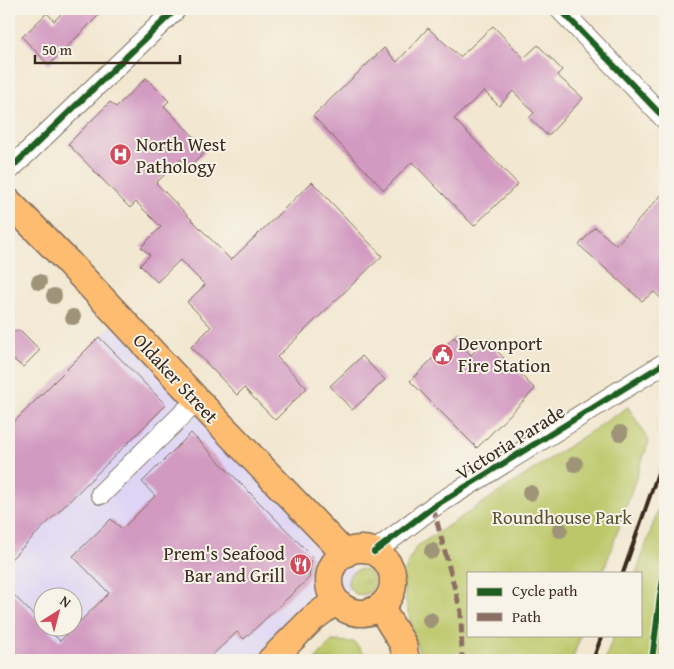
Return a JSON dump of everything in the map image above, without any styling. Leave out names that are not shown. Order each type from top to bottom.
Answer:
[{"type":"main road","name":"Oldaker Street","points":[[9,202],[345,554]]},
{"type":"main road","points":[[363,549],[374,552],[386,560],[392,570],[392,592],[386,602],[380,607],[367,612],[356,613],[346,609],[333,597],[329,582],[331,570],[337,560],[345,554],[363,549]]},
{"type":"main road","points":[[271,660],[312,619],[336,601]]},
{"type":"main road","points":[[380,607],[403,644],[406,660]]},
{"type":"street","points":[[9,170],[176,9]]},
{"type":"street","points":[[560,9],[665,119]]},
{"type":"street","name":"Victoria Parade","points":[[374,552],[433,507],[665,363]]},
{"type":"street","points":[[101,494],[198,401]]},
{"type":"shaded area","points":[[120,317],[345,554],[359,581],[271,660],[9,660],[9,427]]},
{"type":"green space","name":"Roundhouse Park","points":[[628,407],[649,441],[603,572],[467,572],[467,636],[581,636],[572,660],[419,660],[402,577],[416,547]]},
{"type":"green space","points":[[665,490],[663,660],[605,660],[614,636],[642,636],[642,572],[636,572]]},
{"type":"green space","points":[[361,569],[370,573],[374,582],[370,591],[361,595],[352,591],[348,582],[352,573]]},
{"type":"green space","points":[[332,641],[354,642],[366,656],[367,660],[314,660]]},
{"type":"building","points":[[66,9],[105,9],[49,65],[22,37],[47,13],[54,21]]},
{"type":"building","points":[[493,26],[524,58],[538,45],[562,70],[557,75],[583,98],[548,136],[529,118],[534,113],[513,91],[499,106],[484,91],[454,119],[518,184],[474,226],[412,162],[384,190],[313,116],[384,48],[397,62],[428,28],[460,57]]},
{"type":"building","points":[[146,78],[169,101],[164,106],[207,150],[189,168],[181,159],[156,183],[231,260],[312,182],[382,256],[277,357],[307,388],[275,420],[244,388],[237,395],[191,347],[211,327],[187,302],[205,285],[180,260],[157,282],[140,265],[150,255],[141,247],[161,227],[136,202],[130,208],[68,144],[110,102],[116,107]]},
{"type":"building","points":[[665,191],[665,302],[654,292],[642,301],[579,245],[595,227],[616,245]]},
{"type":"building","points":[[9,331],[21,331],[40,350],[23,367],[9,356]]},
{"type":"building","points":[[99,337],[166,405],[9,561],[9,427]]},
{"type":"building","points":[[454,337],[471,355],[486,340],[535,389],[477,448],[410,381]]},
{"type":"building","points":[[362,356],[385,380],[352,410],[330,386]]},
{"type":"building","points":[[191,433],[312,556],[309,578],[244,639],[237,632],[207,660],[9,660],[9,590],[32,614],[32,636],[55,636],[60,641],[65,636],[82,636],[82,619],[109,593],[73,556],[111,519],[122,529],[155,496],[142,482]]},
{"type":"railway","points":[[623,572],[665,453]]},
{"type":"railway","points":[[593,660],[602,636]]},
{"type":"marked path","points":[[433,507],[461,612],[462,660]]},
{"type":"cycle path","points":[[9,170],[176,9]]},
{"type":"cycle path","points":[[560,9],[665,119]]},
{"type":"cycle path","points":[[374,552],[433,507],[665,363]]},
{"type":"cycle path","points":[[652,660],[665,569]]},
{"type":"place","name":"North West Pathology","points":[[120,155]]},
{"type":"place","name":"Devonport Fire Station","points":[[442,354]]},
{"type":"place","name":"Prem's Seafood Bar and Grill","points":[[301,564]]}]
